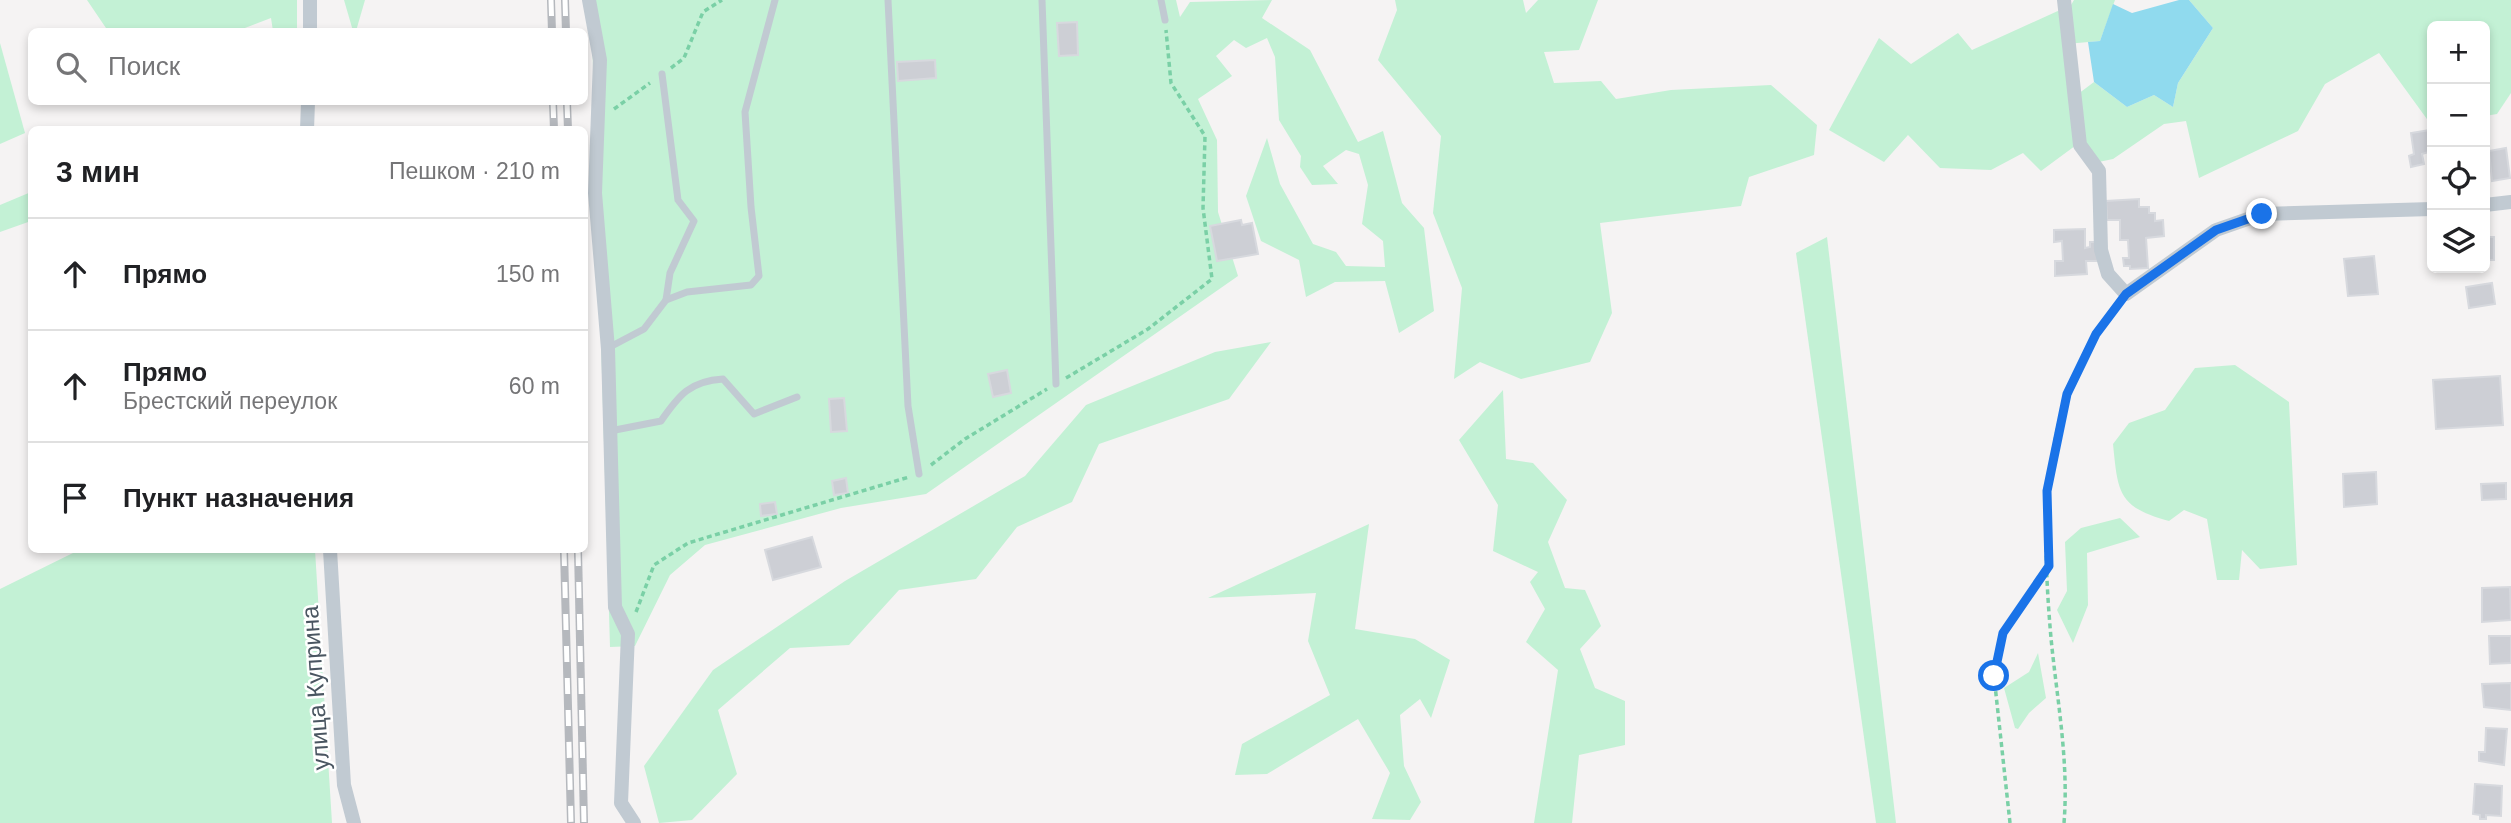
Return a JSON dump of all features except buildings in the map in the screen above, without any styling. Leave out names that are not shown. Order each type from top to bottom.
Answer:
[{"type":"street","points":[[310,0],[310,28]]},
{"type":"street","points":[[589,0],[600,60],[595,193],[608,349],[608,432],[615,607],[628,634],[621,803],[634,823]]},
{"type":"street","points":[[2064,0],[2080,145],[2099,171],[2101,250],[2108,274],[2126,294],[2216,230],[2262,214],[2427,209]]},
{"type":"street","points":[[307,126],[308,105]]},
{"type":"street","points":[[2490,205],[2511,203],[2511,211]]},
{"type":"street","name":"улица Куприна","points":[[330,553],[344,785],[354,823]]},
{"type":"lane","points":[[666,300],[687,292],[751,285],[759,276],[745,113],[775,0]]},
{"type":"lane","points":[[888,0],[908,406],[919,474]]},
{"type":"lane","points":[[1042,0],[1056,384]]},
{"type":"lane","points":[[1161,0],[1165,20]]},
{"type":"lane","points":[[608,349],[645,329],[666,300],[670,273],[694,221],[678,200],[662,74]]},
{"type":"lane","points":[[608,432],[661,421],[677,397],[702,380],[723,380],[754,414],[797,397]]},
{"type":"path","points":[[628,634],[654,565],[688,543],[919,474],[965,439],[1148,329],[1212,279],[1203,208],[1205,136],[1171,83],[1165,20]]},
{"type":"path","points":[[2064,823],[2067,781],[2051,635],[2047,491],[2067,394],[2096,334],[2126,294]]},
{"type":"path","points":[[2010,823],[1994,676],[2003,633],[2049,566]]},
{"type":"green space","points":[[87,0],[297,0],[297,28],[273,28],[271,18],[245,28],[106,28]]},
{"type":"green space","points":[[344,0],[365,0],[357,28],[352,28]]},
{"type":"green space","points":[[591,0],[1176,0],[1180,17],[1190,2],[1272,0],[1262,18],[1310,50],[1358,142],[1383,131],[1402,203],[1424,228],[1434,311],[1399,333],[1385,281],[1335,282],[1306,297],[1299,260],[1261,241],[1246,196],[1267,138],[1280,184],[1313,244],[1336,252],[1346,266],[1385,267],[1383,241],[1362,224],[1368,185],[1359,154],[1346,150],[1323,166],[1338,184],[1312,185],[1300,167],[1301,156],[1279,120],[1275,57],[1267,38],[1246,48],[1234,40],[1216,56],[1232,76],[1198,99],[1217,140],[1218,212],[1238,276],[926,494],[841,508],[705,545],[670,575],[635,646],[610,647]]},
{"type":"green space","points":[[1395,0],[1523,0],[1526,13],[1538,0],[1598,0],[1579,50],[1544,52],[1554,83],[1601,81],[1616,99],[1671,90],[1771,85],[1817,125],[1814,155],[1749,177],[1741,206],[1600,223],[1612,313],[1590,362],[1521,379],[1480,362],[1454,379],[1462,288],[1433,213],[1441,136],[1378,60],[1397,10]]},
{"type":"green space","points":[[2074,0],[2115,0],[2100,41],[2066,44],[2074,97],[2094,82],[2127,107],[2154,95],[2173,107],[2178,83],[2213,28],[2189,0],[2511,0],[2511,93],[2497,114],[2490,115],[2490,21],[2427,21],[2427,119],[2379,53],[2325,84],[2298,131],[2199,178],[2186,121],[2164,124],[2113,159],[2089,164],[2083,140],[2041,171],[2023,153],[1991,170],[1940,168],[1908,135],[1884,162],[1829,130],[1879,38],[1911,64],[1958,33],[1972,50],[2071,5]]},
{"type":"green space","points":[[0,43],[25,133],[0,144]]},
{"type":"green space","points":[[28,193],[28,222],[0,232],[0,205]]},
{"type":"green space","points":[[1827,237],[1896,823],[1876,823],[1796,253]]},
{"type":"green space","points":[[1271,342],[1229,399],[1099,444],[1072,502],[1017,527],[976,579],[899,590],[849,645],[790,648],[718,710],[737,774],[692,820],[659,823],[644,766],[713,670],[845,581],[1025,476],[1086,405],[1215,352]]},
{"type":"green space","points":[[2235,365],[2289,402],[2297,565],[2260,569],[2242,550],[2239,580],[2217,580],[2207,519],[2184,510],[2169,521],[2139,510],[2130,503],[2119,486],[2113,444],[2129,423],[2165,410],[2195,368]]},
{"type":"green space","points":[[1503,390],[1506,459],[1533,463],[1567,500],[1548,542],[1565,588],[1585,590],[1601,626],[1580,649],[1595,688],[1625,701],[1625,745],[1579,755],[1572,823],[1534,823],[1558,670],[1526,642],[1545,609],[1530,582],[1538,572],[1493,551],[1498,505],[1459,440]]},
{"type":"green space","points":[[2120,518],[2140,537],[2087,553],[2088,605],[2073,643],[2057,610],[2067,591],[2065,542],[2081,528]]},
{"type":"green space","points":[[1369,524],[1355,629],[1415,639],[1450,660],[1431,718],[1420,699],[1400,715],[1404,766],[1421,802],[1410,820],[1372,819],[1390,773],[1358,719],[1267,774],[1235,775],[1242,744],[1330,695],[1308,641],[1316,593],[1208,598]]},
{"type":"green space","points":[[73,553],[315,553],[332,823],[0,823],[0,589]]},
{"type":"green space","points":[[2038,653],[2046,698],[2029,713],[2018,729],[2015,728],[2004,688],[2029,672]]},
{"type":"water","points":[[2179,0],[2189,0],[2213,28],[2178,83],[2173,107],[2154,95],[2127,107],[2094,82],[2088,42],[2100,41],[2113,4],[2132,13]]},
{"type":"railway","points":[[551,0],[552,28]]},
{"type":"railway","points":[[565,0],[566,28]]},
{"type":"railway","points":[[553,105],[554,126]]},
{"type":"railway","points":[[567,105],[568,126]]},
{"type":"railway","points":[[564,553],[571,823]]},
{"type":"railway","points":[[578,553],[584,823]]},
{"type":"route","points":[[1994,676],[2003,633],[2049,566],[2047,491],[2067,394],[2096,334],[2126,294],[2216,230],[2262,214]]}]
